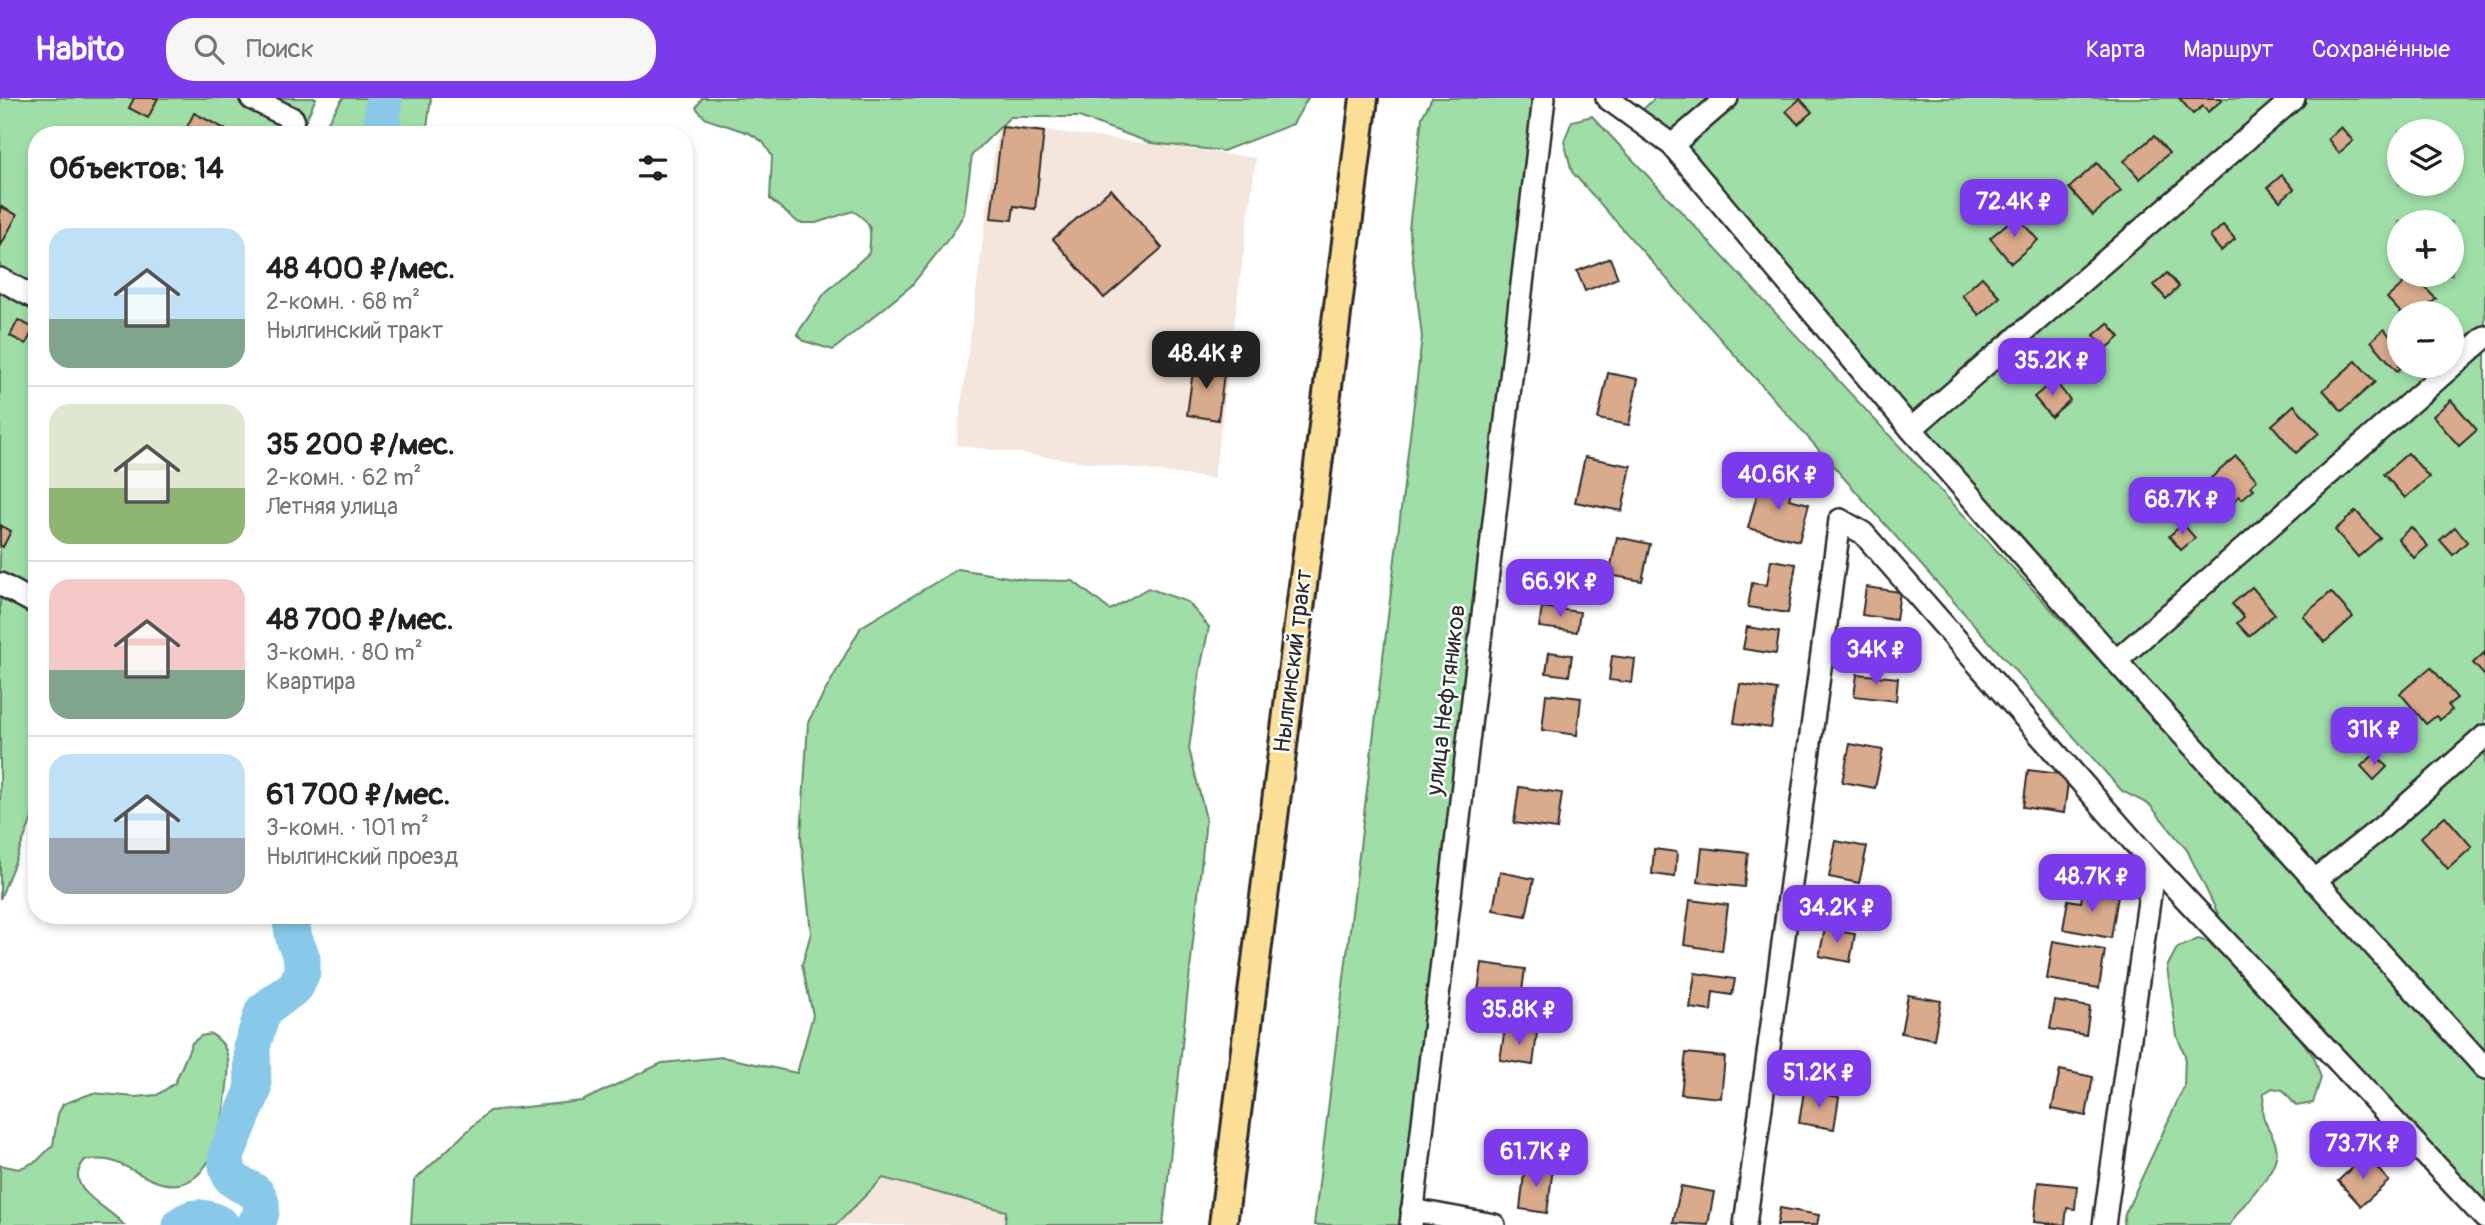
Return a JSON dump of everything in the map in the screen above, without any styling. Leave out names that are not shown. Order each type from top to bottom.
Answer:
[{"type":"main road","name":"Нылгинский тракт","points":[[1223,1225],[1364,98]]},
{"type":"street","points":[[251,98],[293,119]]},
{"type":"street","name":"улица Нефтяников","points":[[1412,1218],[1544,98]]},
{"type":"street","points":[[1607,98],[1672,145],[1911,429],[2116,661],[2485,1068]]},
{"type":"street","points":[[1672,145],[1727,98]]},
{"type":"street","points":[[1911,429],[2294,98]]},
{"type":"street","points":[[0,279],[28,294]]},
{"type":"street","points":[[2116,661],[2485,337]]},
{"type":"street","points":[[1745,1225],[1840,520],[1863,533],[2154,865],[2485,1218]]},
{"type":"street","points":[[0,584],[28,599]]},
{"type":"street","points":[[2314,881],[2381,828],[2485,736]]},
{"type":"street","points":[[2104,1225],[2154,865]]},
{"type":"street","points":[[1412,1218],[1494,1225]]},
{"type":"shaded area","points":[[998,124],[1256,158],[1214,479],[956,445]]},
{"type":"shaded area","points":[[883,1178],[1006,1211],[1005,1225],[836,1225]]},
{"type":"green space","points":[[0,98],[316,98],[303,126],[28,126],[28,829],[0,899]]},
{"type":"green space","points":[[343,98],[431,98],[427,126],[325,126]]},
{"type":"green space","points":[[702,98],[1308,98],[1293,124],[1223,151],[1151,143],[1079,117],[1010,117],[972,155],[964,214],[952,234],[911,286],[833,350],[804,341],[797,334],[825,293],[869,253],[868,224],[853,211],[816,223],[799,223],[770,199],[772,156],[763,142],[749,133],[706,119],[696,108]]},
{"type":"green space","points":[[1432,98],[1530,98],[1537,121],[1405,1225],[1314,1225],[1422,337],[1409,229],[1422,117]]},
{"type":"green space","points":[[1655,98],[2485,98],[2485,1062],[1638,114]]},
{"type":"green space","points":[[1592,116],[2472,1061],[2485,1071],[2485,1201],[2221,920],[2187,850],[2150,805],[2122,791],[1572,172],[1564,141],[1572,121]]},
{"type":"green space","points":[[958,569],[1026,580],[1073,581],[1110,610],[1148,588],[1188,602],[1209,627],[1189,749],[1206,819],[1163,1225],[1005,1225],[1006,1211],[883,1178],[836,1225],[411,1225],[414,1181],[489,1111],[582,1101],[662,1063],[723,1057],[797,1073],[813,1015],[802,965],[811,933],[801,837],[808,722],[861,627]]},
{"type":"green space","points":[[2198,939],[2208,942],[2265,992],[2314,1057],[2321,1078],[2313,1103],[2296,1106],[2283,1090],[2273,1088],[2264,1093],[2262,1113],[2276,1146],[2276,1157],[2262,1183],[2230,1225],[2123,1225],[2125,1214],[2184,1087],[2185,1055],[2177,1036],[2167,967],[2177,948]]},
{"type":"green space","points":[[211,1034],[226,1050],[228,1078],[219,1136],[205,1167],[194,1178],[179,1184],[161,1183],[114,1162],[85,1160],[79,1170],[78,1179],[82,1188],[124,1225],[0,1225],[0,1165],[19,1169],[37,1161],[53,1145],[58,1114],[63,1104],[93,1093],[135,1097],[157,1095],[175,1083],[192,1043],[201,1036]]},
{"type":"building","points":[[134,98],[158,98],[148,118],[129,108]]},
{"type":"building","points":[[2179,98],[2222,100],[2208,112],[2203,106],[2193,114]]},
{"type":"building","points":[[1800,99],[1812,112],[1798,124],[1786,111]]},
{"type":"building","points":[[194,113],[219,126],[188,126]]},
{"type":"building","points":[[1002,127],[1044,132],[1035,209],[1014,206],[1012,220],[991,218]]},
{"type":"building","points":[[2341,127],[2353,141],[2339,153],[2328,139]]},
{"type":"building","points":[[2154,136],[2169,153],[2140,179],[2124,161]]},
{"type":"building","points":[[2097,163],[2121,191],[2093,215],[2069,188]]},
{"type":"building","points":[[2282,175],[2294,189],[2280,201],[2268,187]]},
{"type":"building","points":[[1111,189],[1162,248],[1104,298],[1053,239]]},
{"type":"building","points":[[0,206],[17,215],[0,247]]},
{"type":"building","points":[[2016,216],[2038,240],[2011,263],[1990,238]]},
{"type":"building","points":[[2223,225],[2235,239],[2221,251],[2210,237]]},
{"type":"building","points":[[1610,258],[1618,278],[1585,291],[1577,271]]},
{"type":"building","points":[[2167,273],[2179,287],[2166,299],[2154,285]]},
{"type":"building","points":[[1982,277],[2000,297],[1979,315],[1962,295]]},
{"type":"building","points":[[2399,287],[2424,287],[2436,299],[2390,301],[2387,298]]},
{"type":"building","points":[[18,320],[28,325],[26,344],[10,336]]},
{"type":"building","points":[[2108,323],[2120,337],[2106,349],[2094,335]]},
{"type":"building","points":[[2384,329],[2387,332],[2387,359],[2371,341]]},
{"type":"building","points":[[2356,361],[2375,382],[2342,411],[2323,390]]},
{"type":"building","points":[[1194,363],[1225,367],[1218,420],[1187,415]]},
{"type":"building","points":[[1608,373],[1638,379],[1629,425],[1598,419]]},
{"type":"building","points":[[2054,380],[2070,400],[2051,417],[2034,397]]},
{"type":"building","points":[[2451,400],[2477,430],[2459,446],[2433,416]]},
{"type":"building","points":[[2294,405],[2319,433],[2296,453],[2272,425]]},
{"type":"building","points":[[2408,453],[2429,477],[2405,498],[2384,474]]},
{"type":"building","points":[[2236,456],[2257,480],[2251,486],[2254,489],[2242,499],[2239,496],[2233,502],[2211,478]]},
{"type":"building","points":[[1585,457],[1631,466],[1622,511],[1575,502]]},
{"type":"building","points":[[1761,480],[1792,488],[1789,499],[1809,504],[1799,541],[1748,528]]},
{"type":"building","points":[[2356,511],[2380,538],[2358,557],[2335,530]]},
{"type":"building","points":[[2183,524],[2195,538],[2181,550],[2169,536]]},
{"type":"building","points":[[0,525],[11,531],[3,547],[0,545]]},
{"type":"building","points":[[2411,527],[2428,546],[2414,558],[2398,539]]},
{"type":"building","points":[[2455,527],[2467,542],[2453,555],[2440,540]]},
{"type":"building","points":[[1617,537],[1650,544],[1642,581],[1609,575]]},
{"type":"building","points":[[1771,560],[1796,564],[1788,613],[1748,607],[1752,583],[1767,585]]},
{"type":"building","points":[[1866,587],[1900,592],[1896,620],[1862,615]]},
{"type":"building","points":[[2252,587],[2275,614],[2249,636],[2237,623],[2244,617],[2232,604]]},
{"type":"building","points":[[2331,592],[2353,617],[2325,642],[2303,616]]},
{"type":"building","points":[[1542,607],[1580,612],[1577,632],[1539,627]]},
{"type":"building","points":[[1747,627],[1779,632],[1776,654],[1743,649]]},
{"type":"building","points":[[1549,652],[1572,655],[1569,676],[1546,673]]},
{"type":"building","points":[[2485,652],[2485,676],[2473,663]]},
{"type":"building","points":[[1612,656],[1635,659],[1632,683],[1609,680]]},
{"type":"building","points":[[2431,667],[2457,698],[2448,705],[2452,710],[2440,720],[2436,716],[2426,724],[2400,693]]},
{"type":"building","points":[[1857,674],[1898,678],[1896,701],[1854,696]]},
{"type":"building","points":[[1740,684],[1777,690],[1771,728],[1734,723]]},
{"type":"building","points":[[1546,694],[1581,698],[1577,735],[1542,730]]},
{"type":"building","points":[[1850,744],[1883,750],[1875,788],[1842,782]]},
{"type":"building","points":[[2375,754],[2387,767],[2374,780],[2361,766]]},
{"type":"building","points":[[2028,770],[2069,775],[2064,813],[2023,807]]},
{"type":"building","points":[[1519,787],[1562,793],[1557,829],[1514,823]]},
{"type":"building","points":[[2445,816],[2472,847],[2448,869],[2421,837]]},
{"type":"building","points":[[1836,841],[1867,847],[1859,883],[1829,877]]},
{"type":"building","points":[[1702,848],[1748,853],[1744,887],[1698,882]]},
{"type":"building","points":[[1654,849],[1677,852],[1675,877],[1652,874]]},
{"type":"building","points":[[2089,857],[2129,864],[2126,884],[2086,878]]},
{"type":"building","points":[[1500,872],[1534,879],[1526,916],[1493,910]]},
{"type":"building","points":[[2083,890],[2118,896],[2111,938],[2063,929],[2068,900],[2081,902]]},
{"type":"building","points":[[1690,900],[1728,905],[1722,951],[1684,945]]},
{"type":"building","points":[[1825,929],[1855,934],[1850,962],[1819,956]]},
{"type":"building","points":[[2053,941],[2105,950],[2099,988],[2047,979]]},
{"type":"building","points":[[1482,963],[1525,969],[1520,1005],[1477,999]]},
{"type":"building","points":[[1695,973],[1735,979],[1732,995],[1713,992],[1711,1011],[1690,1008]]},
{"type":"building","points":[[1908,995],[1941,1001],[1934,1039],[1901,1033]]},
{"type":"building","points":[[2055,1001],[2090,1007],[2086,1035],[2050,1029]]},
{"type":"building","points":[[1505,1028],[1537,1033],[1533,1065],[1500,1060]]},
{"type":"building","points":[[1686,1053],[1725,1057],[1721,1098],[1681,1094]]},
{"type":"building","points":[[2060,1070],[2093,1077],[2086,1116],[2052,1109]]},
{"type":"building","points":[[1804,1091],[1839,1097],[1834,1129],[1799,1123]]},
{"type":"building","points":[[2365,1155],[2389,1181],[2361,1206],[2338,1181]]},
{"type":"building","points":[[1525,1165],[1553,1168],[1547,1213],[1520,1209]]},
{"type":"building","points":[[2038,1182],[2077,1186],[2075,1209],[2067,1208],[2065,1225],[2034,1222]]},
{"type":"building","points":[[1681,1186],[1714,1192],[1708,1225],[1673,1223]]},
{"type":"building","points":[[1780,1208],[1819,1215],[1817,1225],[1777,1225]]},
{"type":"waterway","points":[[382,126],[384,98]]},
{"type":"waterway","points":[[254,1225],[260,1215],[259,1198],[254,1191],[232,1178],[228,1170],[227,1153],[253,1091],[252,1046],[263,1011],[296,986],[302,972],[302,958],[292,924]]},
{"type":"waterway","points":[[181,1225],[190,1219],[201,1218],[221,1225]]}]
